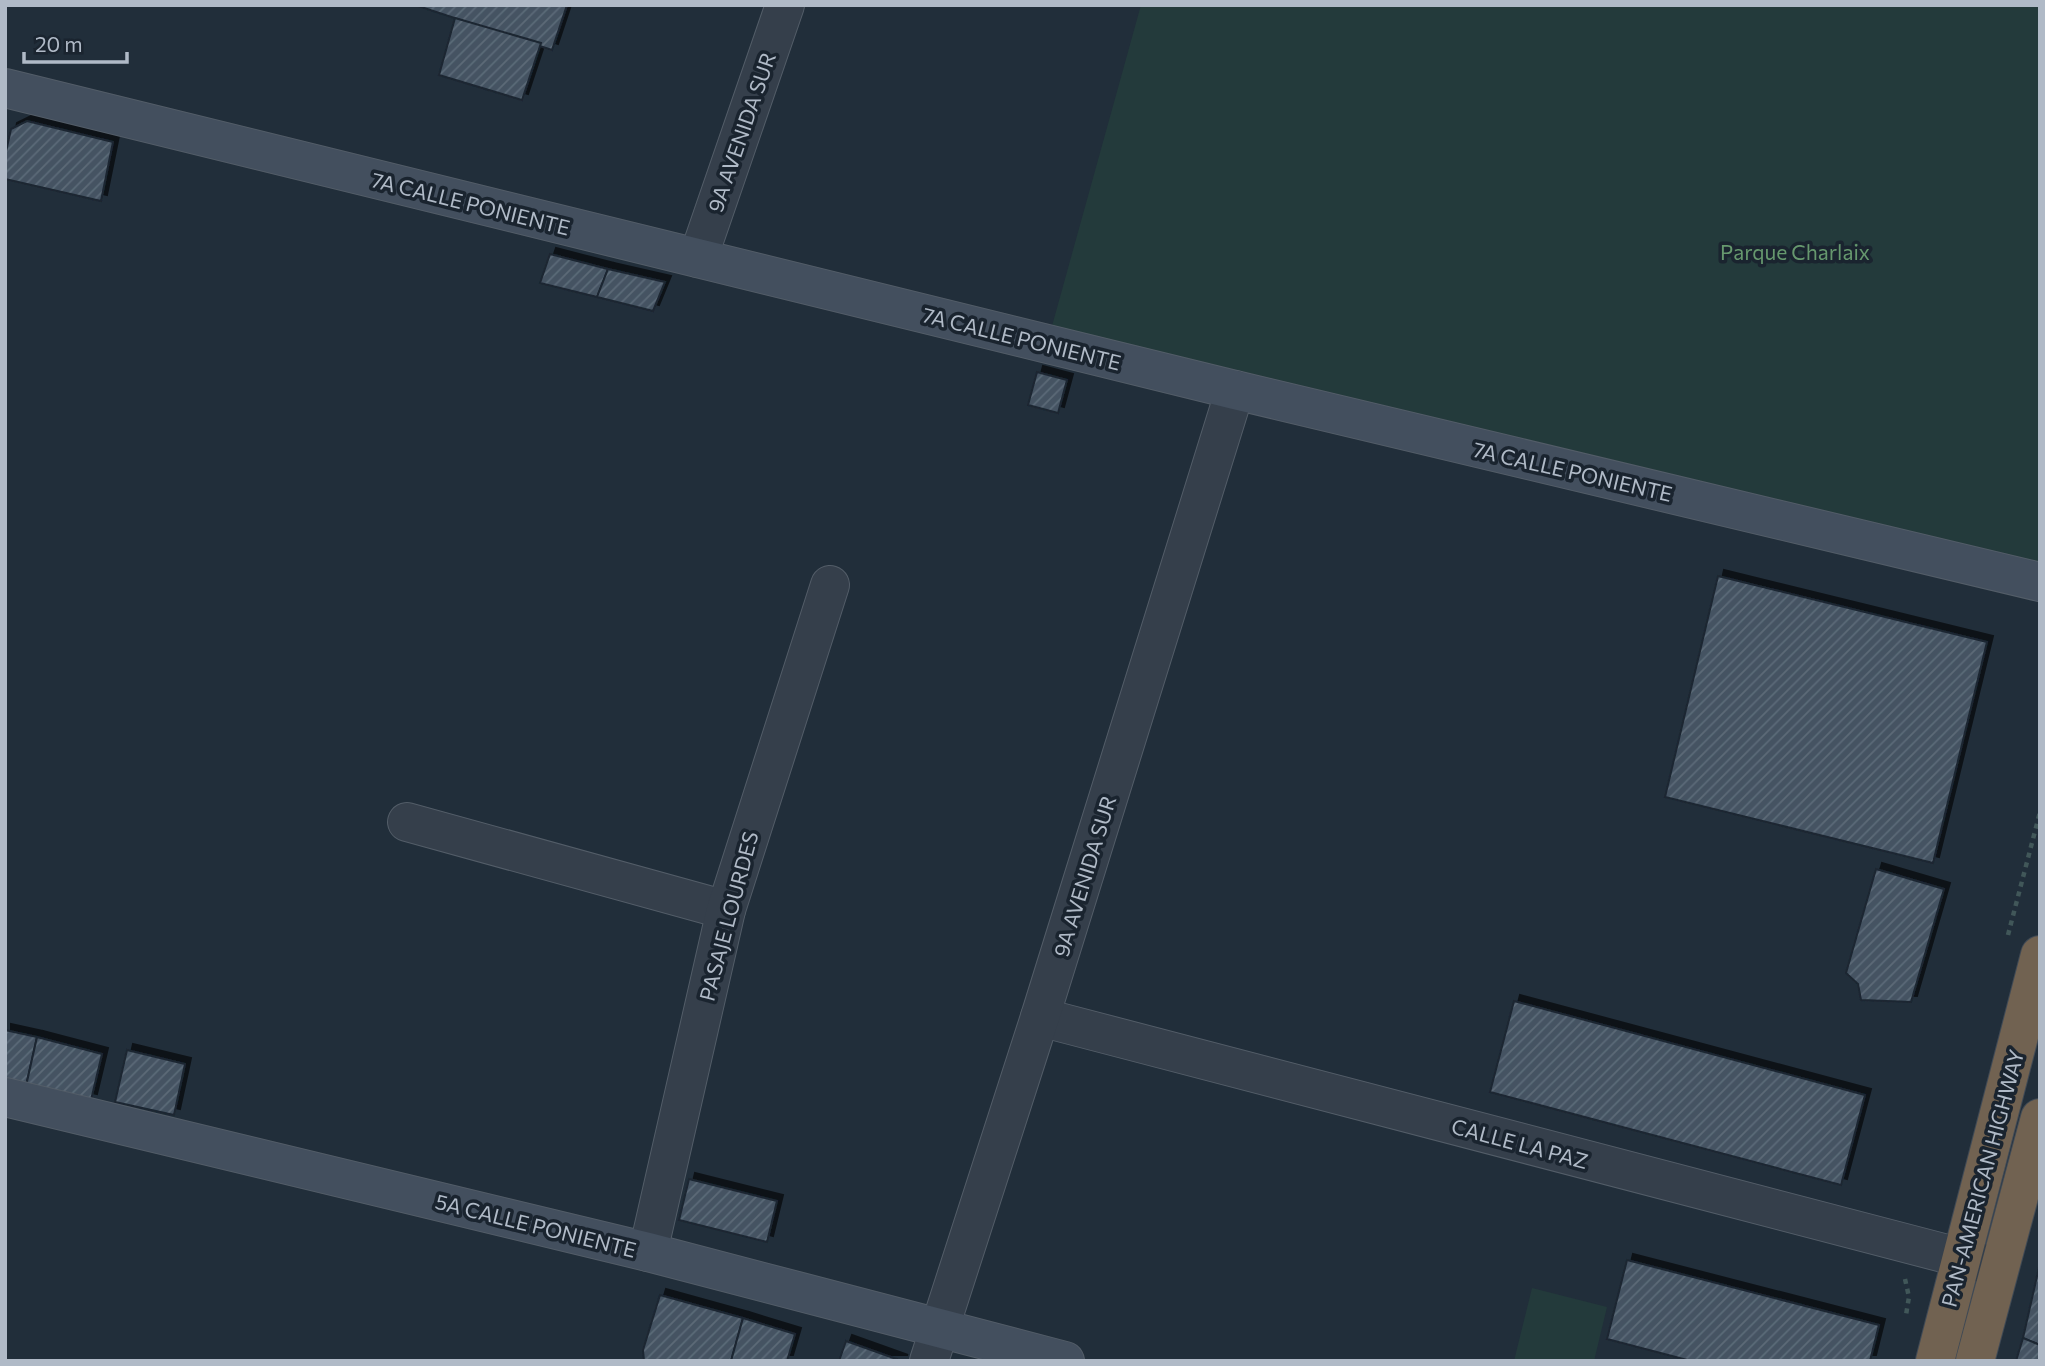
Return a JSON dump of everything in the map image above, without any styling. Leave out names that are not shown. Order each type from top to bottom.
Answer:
[{"type":"highway","name":"PAN-AMERICAN HIGHWAY","points":[[1935,1361],[2040,955]]},
{"type":"highway","name":"PAN-AMERICAN HIGHWAY","points":[[1975,1361],[2040,1118]]},
{"type":"street","name":"9A AVENIDA SUR","points":[[698,258],[785,5]]},
{"type":"street","name":"7A CALLE PONIENTE","points":[[5,88],[1235,390],[2040,582]]},
{"type":"street","name":"9A AVENIDA SUR","points":[[934,1345],[1040,1017],[1235,390]]},
{"type":"street","name":"PASAJE LOURDES","points":[[648,1252],[726,909],[831,585]]},
{"type":"street","points":[[407,822],[726,909]]},
{"type":"street","name":"CALLE LA PAZ","points":[[1040,1017],[2000,1267]]},
{"type":"street","name":"5A CALLE PONIENTE","points":[[5,1097],[648,1252],[934,1345],[1065,1361]]},
{"type":"path","points":[[1889,1238],[1884,1257],[1901,1264],[1909,1297],[1905,1322]]},
{"type":"green space","name":"Parque Charlaix","points":[[1141,5],[2040,5],[2040,562],[1052,326]]},
{"type":"green space","points":[[1532,1288],[1607,1307],[1594,1361],[1514,1361]]},
{"type":"building","points":[[415,5],[567,5],[552,50]]},
{"type":"building","points":[[455,18],[541,43],[522,100],[439,75]]},
{"type":"building","points":[[27,121],[113,142],[101,201],[5,179],[5,156],[11,129]]},
{"type":"building","points":[[550,254],[608,269],[597,297],[540,283]]},
{"type":"building","points":[[608,269],[665,282],[653,311],[597,297]]},
{"type":"building","points":[[1037,372],[1067,380],[1058,413],[1028,405]]},
{"type":"building","points":[[1718,576],[1987,642],[1933,863],[1665,797]]},
{"type":"building","points":[[1876,869],[1944,889],[1911,1002],[1861,1000],[1858,984],[1846,973]]},
{"type":"building","points":[[1514,1001],[1865,1095],[1841,1185],[1490,1092]]},
{"type":"building","points":[[5,1030],[37,1037],[26,1086],[5,1081]]},
{"type":"building","points":[[37,1037],[102,1054],[91,1100],[26,1086]]},
{"type":"building","points":[[127,1050],[185,1064],[174,1115],[115,1102]]},
{"type":"building","points":[[689,1179],[777,1201],[767,1242],[679,1220]]},
{"type":"building","points":[[1627,1260],[1879,1325],[1870,1361],[1691,1361],[1607,1339]]},
{"type":"building","points":[[2040,1263],[2040,1345],[2023,1338]]},
{"type":"building","points":[[660,1295],[743,1318],[731,1361],[644,1361],[643,1350]]},
{"type":"building","points":[[743,1318],[795,1334],[787,1361],[731,1361]]},
{"type":"building","points":[[2023,1338],[2040,1345],[2040,1361],[2016,1361]]},
{"type":"building","points":[[846,1341],[902,1361],[839,1361]]}]
